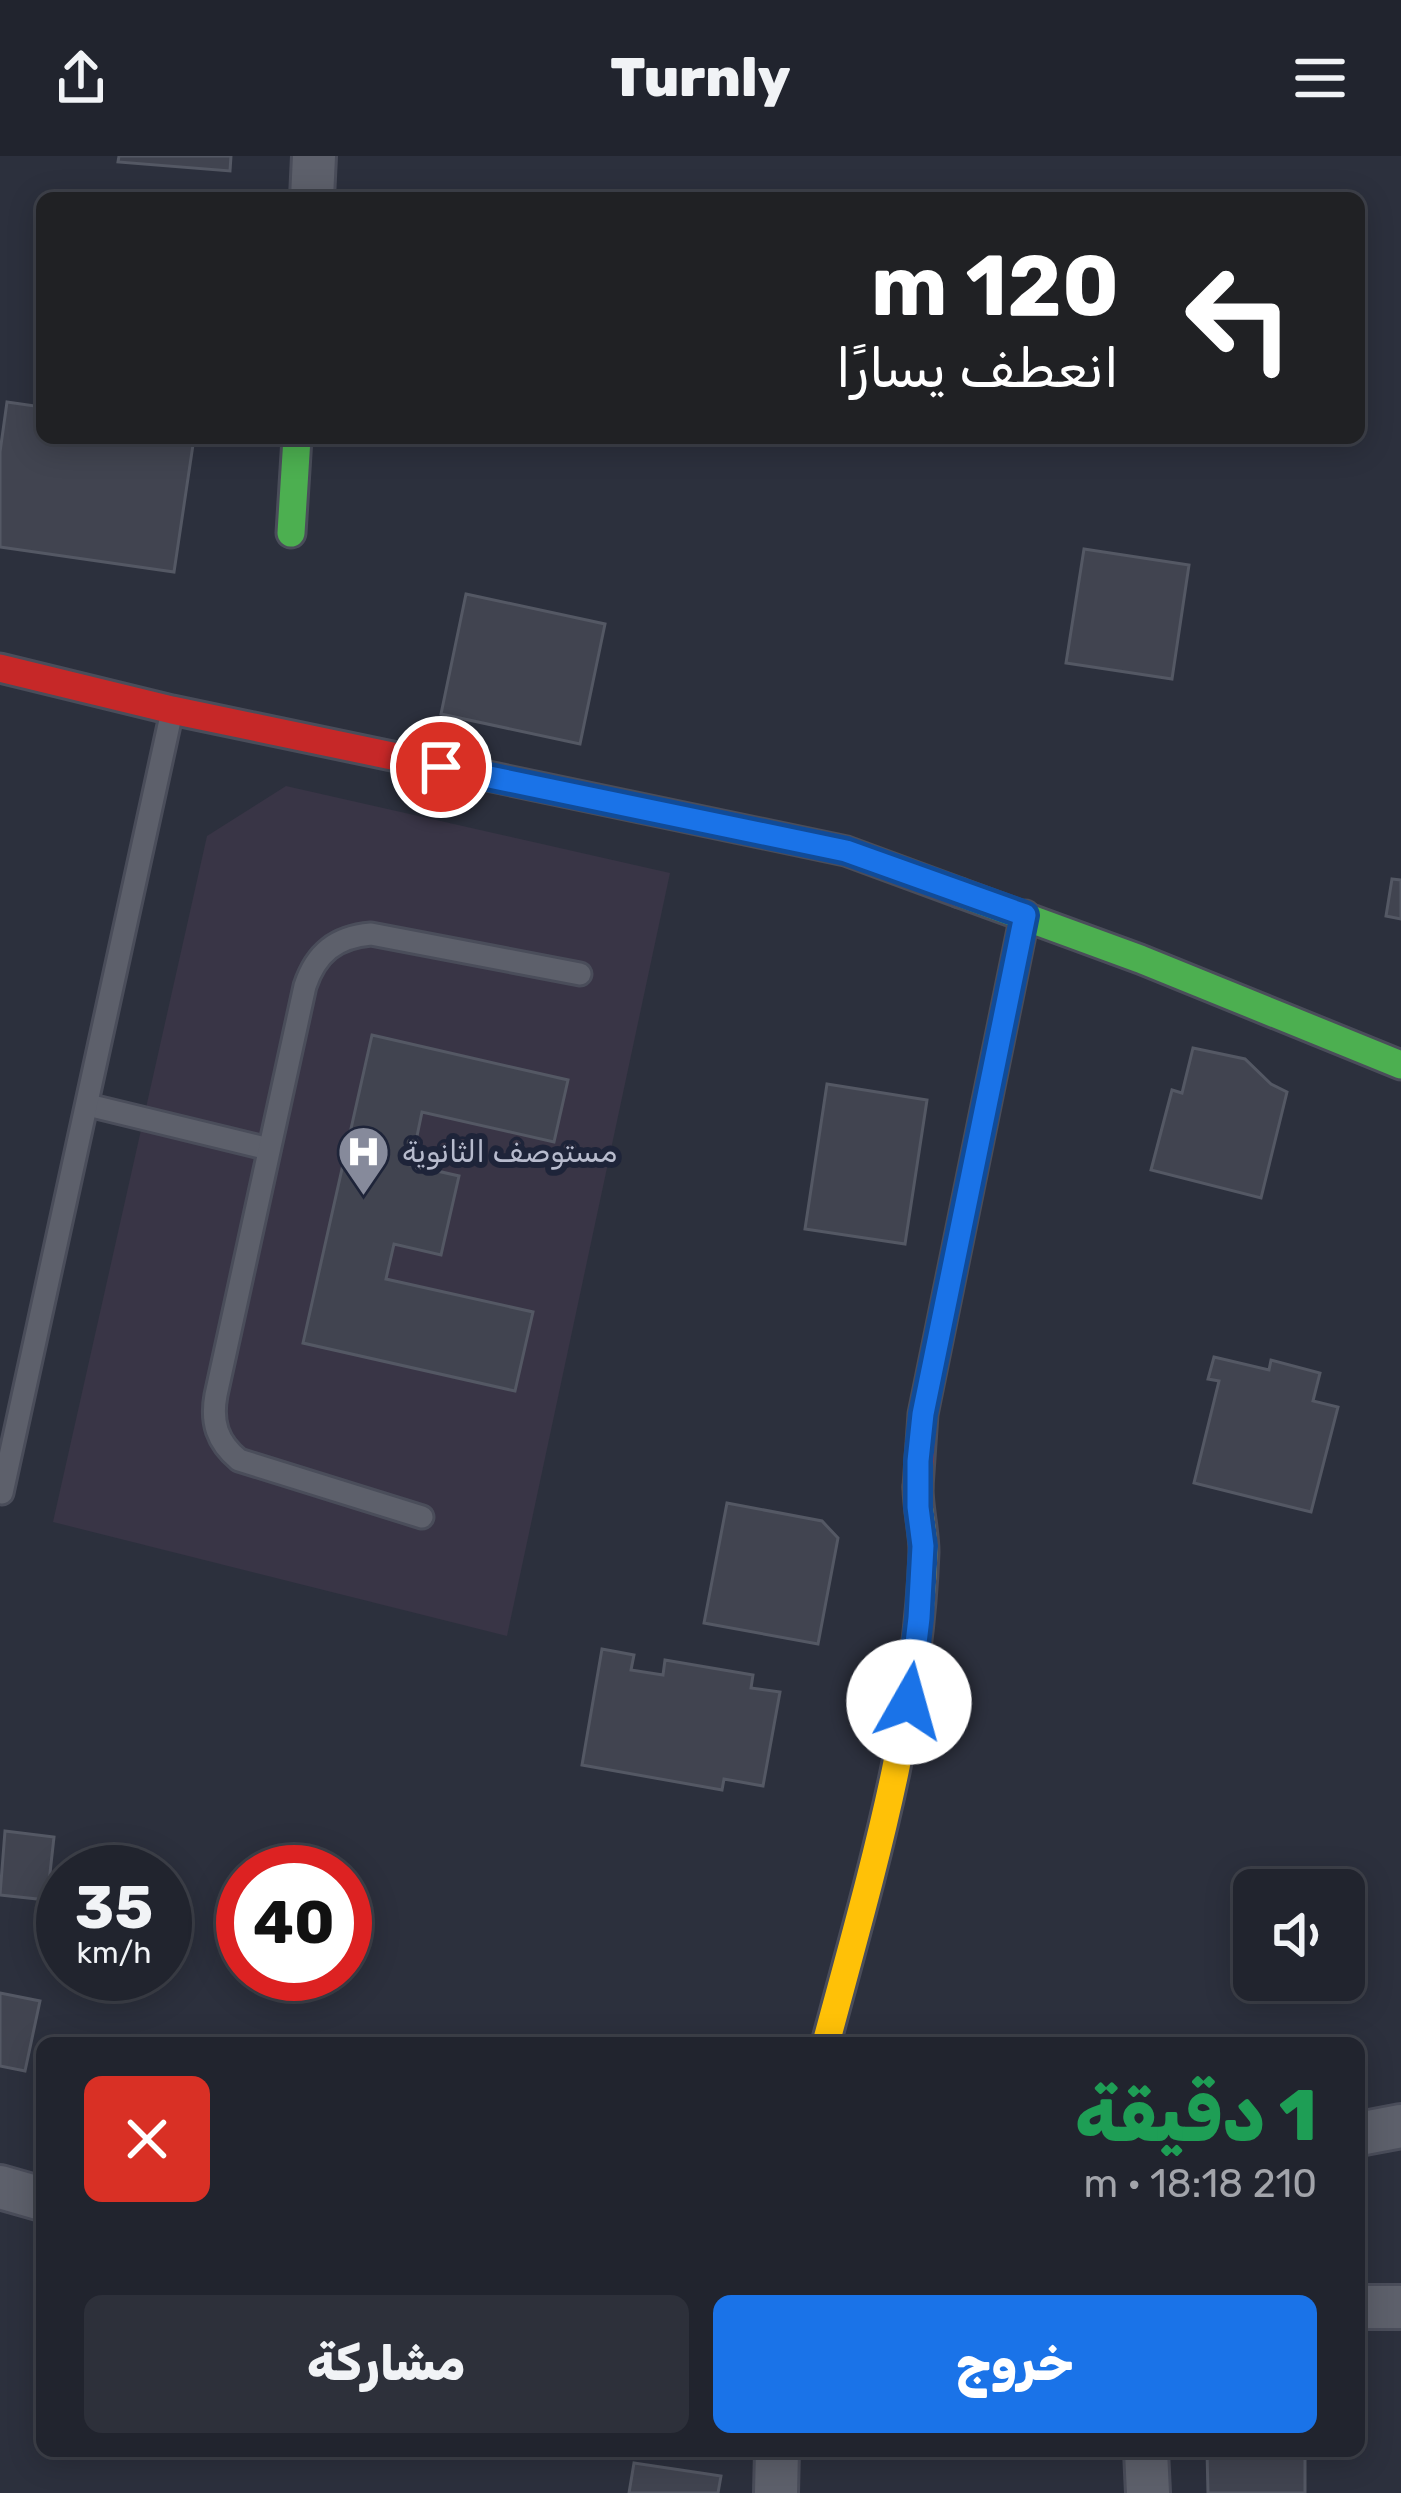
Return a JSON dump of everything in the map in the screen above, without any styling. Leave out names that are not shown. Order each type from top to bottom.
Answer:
[{"type":"street","points":[[312,192],[314,156]]},
{"type":"street","points":[[291,532],[297,444]]},
{"type":"street","points":[[0,668],[172,710],[846,851],[1025,915],[1401,1065]]},
{"type":"street","points":[[828,2037],[881,1838],[909,1702],[923,1546],[918,1461],[923,1414],[1025,915]]},
{"type":"street","points":[[1365,2133],[1401,2126]]},
{"type":"street","points":[[0,2187],[36,2197]]},
{"type":"street","points":[[1365,2307],[1401,2307]]},
{"type":"street","points":[[776,2493],[777,2457]]},
{"type":"street","points":[[1146,2457],[1148,2493]]},
{"type":"lane","points":[[2,1493],[172,710]]},
{"type":"lane","points":[[422,1516],[239,1460],[220,1438],[213,1409],[305,986],[321,954],[352,936],[371,934],[580,974]]},
{"type":"lane","points":[[88,1106],[269,1149]]},
{"type":"shaded area","name":"مستوصف الثانوية","points":[[286,786],[670,873],[507,1636],[53,1522],[207,836]]},
{"type":"building","points":[[119,156],[231,156],[230,171],[118,162]]},
{"type":"building","points":[[7,402],[36,406],[36,444],[193,444],[174,572],[0,547],[0,452]]},
{"type":"building","points":[[1084,549],[1189,565],[1172,679],[1066,663]]},
{"type":"building","points":[[466,594],[605,624],[580,744],[441,714]]},
{"type":"building","points":[[1392,879],[1401,880],[1401,919],[1386,916]]},
{"type":"building","points":[[372,1035],[568,1080],[554,1142],[422,1112],[411,1165],[459,1176],[441,1255],[394,1244],[386,1279],[533,1312],[515,1391],[303,1343]]},
{"type":"building","points":[[1193,1048],[1245,1059],[1287,1092],[1261,1198],[1151,1170],[1172,1090],[1182,1093]]},
{"type":"building","points":[[827,1084],[927,1100],[905,1244],[805,1229]]},
{"type":"building","points":[[1214,1357],[1269,1370],[1271,1360],[1320,1373],[1313,1401],[1338,1407],[1311,1512],[1194,1483],[1219,1381],[1208,1379]]},
{"type":"building","points":[[727,1503],[822,1521],[838,1538],[818,1644],[704,1623]]},
{"type":"building","points":[[602,1649],[634,1655],[631,1670],[663,1675],[665,1660],[753,1675],[751,1688],[780,1692],[763,1786],[724,1779],[722,1790],[582,1765]]},
{"type":"building","points":[[5,1831],[54,1837],[53,1845],[36,1845],[36,1899],[0,1895]]},
{"type":"building","points":[[0,1993],[40,2001],[25,2071],[0,2066]]},
{"type":"building","points":[[1207,2457],[1305,2457],[1305,2493],[1208,2493]]},
{"type":"building","points":[[634,2463],[721,2476],[718,2493],[629,2493]]},
{"type":"traffic: fast","points":[[291,533],[297,444]]},
{"type":"traffic: fast","points":[[960,893],[1140,959],[1401,1065]]},
{"type":"traffic: slow","points":[[828,2037],[902,1739],[920,1615],[924,1552],[918,1487]]},
{"type":"traffic: jam","points":[[0,668],[172,710],[846,851],[960,893]]},
{"type":"traffic: jam","points":[[918,1487],[923,1414],[1025,915]]},
{"type":"place","name":"مستوصف الثانوية","points":[[363,1198]]},
{"type":"route","points":[[441,767],[846,851],[1025,915],[923,1414],[918,1507],[923,1546],[909,1702]]}]
